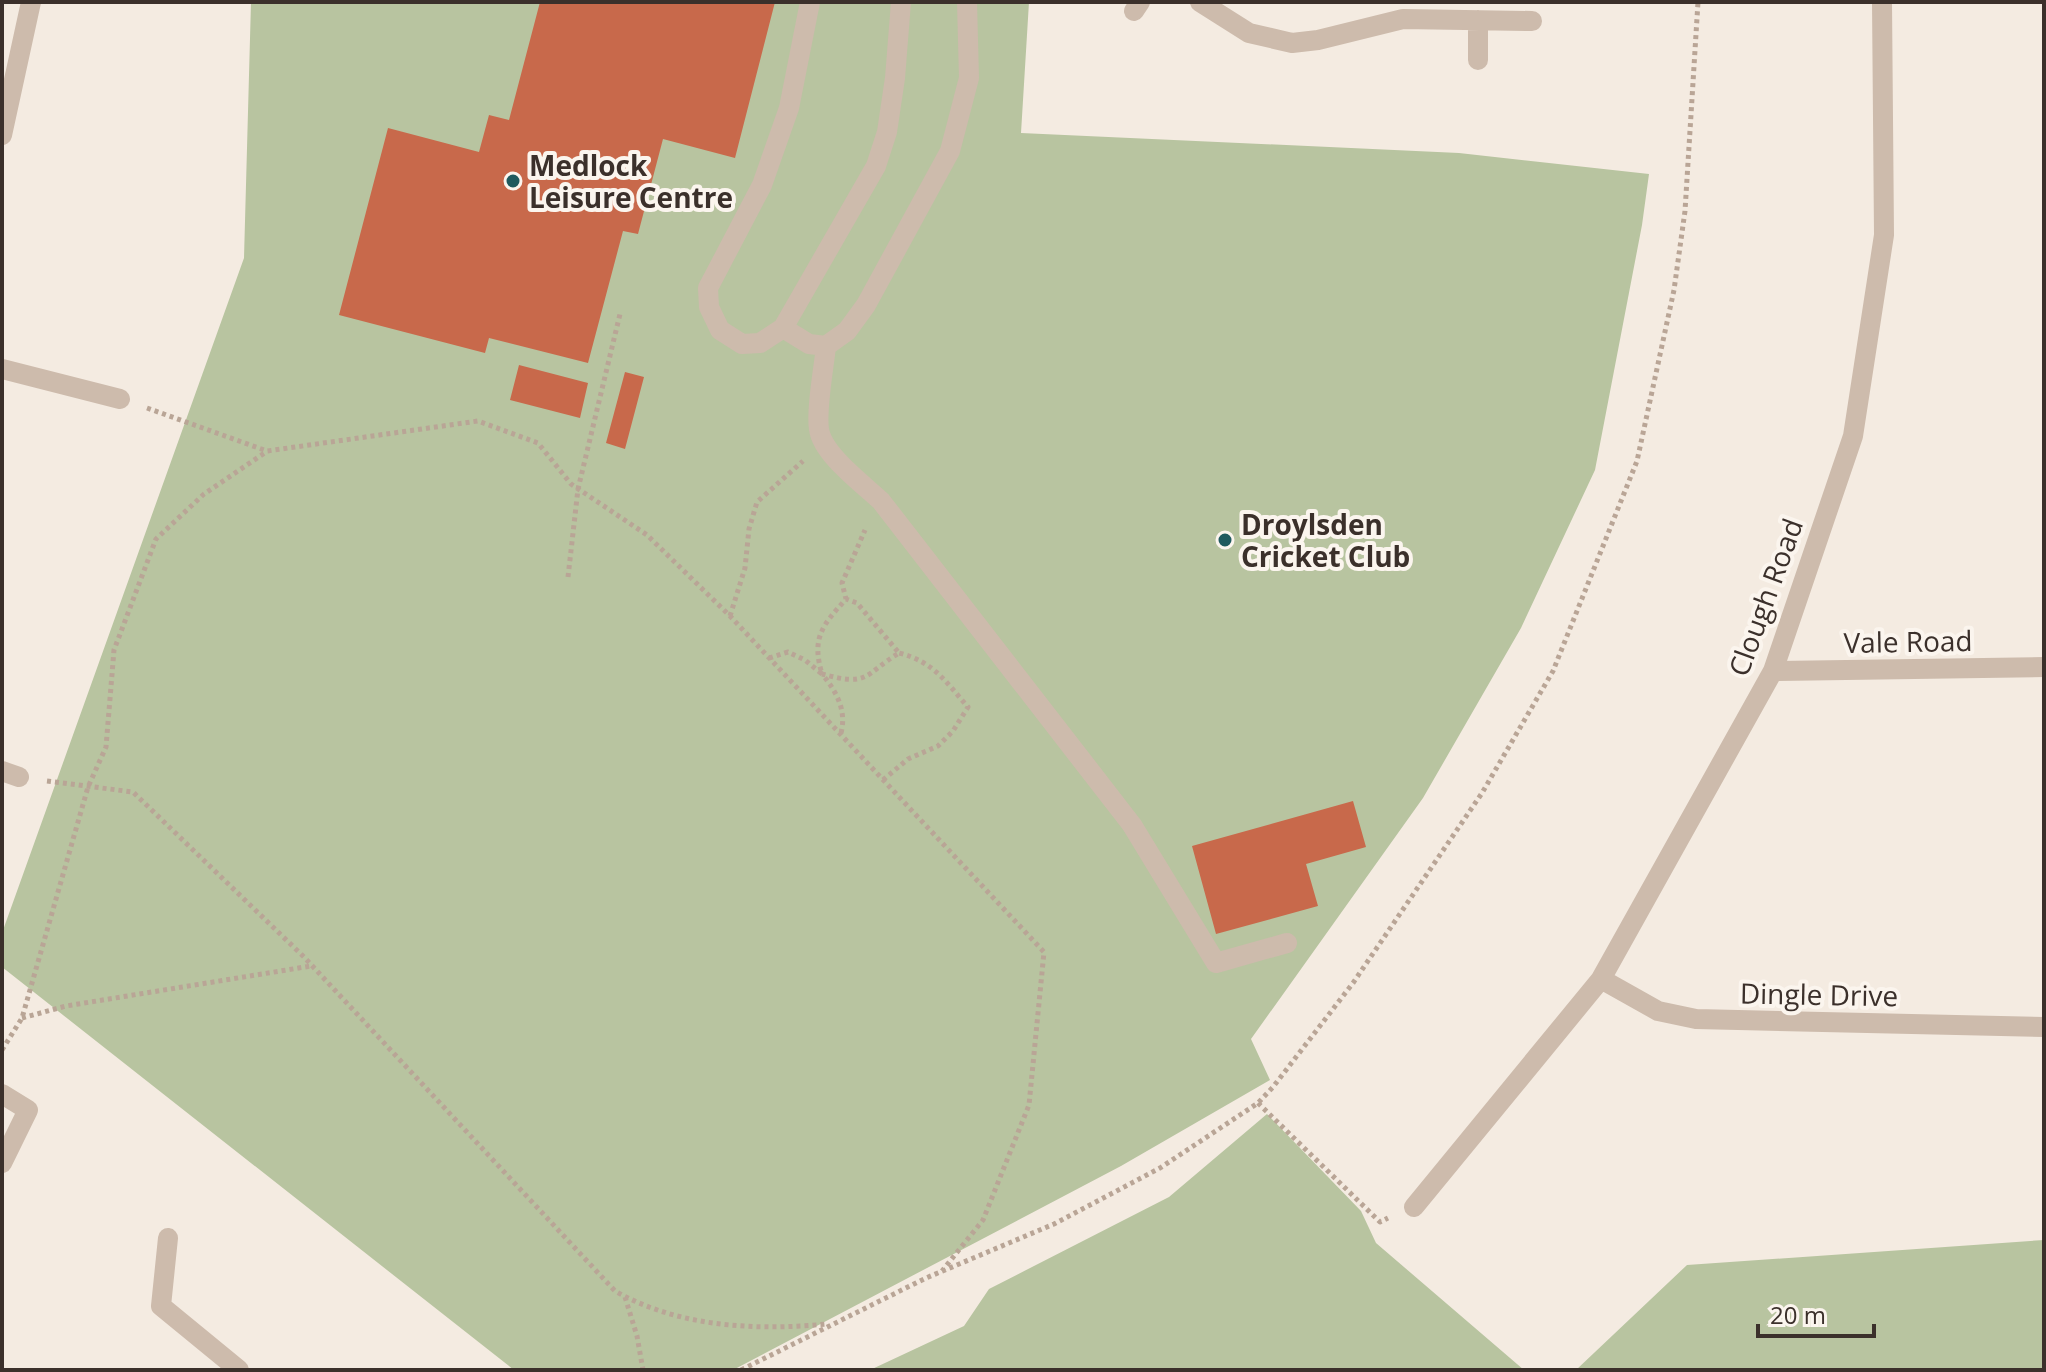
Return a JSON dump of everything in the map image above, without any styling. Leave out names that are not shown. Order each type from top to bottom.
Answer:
[{"type":"street","points":[[2,135],[31,2]]},
{"type":"street","points":[[810,2],[789,108],[767,172],[708,288],[709,307],[720,330],[742,344],[760,343],[783,328],[876,166],[889,119],[901,2]]},
{"type":"street","points":[[783,328],[809,344],[826,346],[847,331],[866,305],[950,151],[969,78],[967,2]]},
{"type":"street","points":[[1200,2],[1249,33],[1292,43],[1318,40],[1403,19],[1532,21]]},
{"type":"street","name":"Clough Road","points":[[1414,1207],[1601,979],[1773,671],[1853,436],[1884,235],[1882,2]]},
{"type":"street","points":[[1478,20],[1478,60]]},
{"type":"street","points":[[826,346],[819,430],[834,458],[881,501],[1132,825],[1216,963],[1287,943]]},
{"type":"street","points":[[2,369],[120,399]]},
{"type":"street","name":"Vale Road","points":[[1773,671],[2044,667]]},
{"type":"street","name":"Dingle Drive","points":[[1601,979],[1658,1011],[1696,1019],[2044,1027]]},
{"type":"street","points":[[2,1094],[28,1110],[2,1163]]},
{"type":"street","points":[[168,1238],[161,1306],[239,1370]]},
{"type":"path","points":[[741,1370],[942,1271],[1054,1224],[1160,1168],[1258,1103],[1353,983],[1482,793],[1553,671],[1637,461],[1674,290],[1685,211],[1698,2]]},
{"type":"path","points":[[568,577],[578,489],[620,314]]},
{"type":"path","points":[[120,399],[267,451]]},
{"type":"path","points":[[2,1050],[22,1018],[88,787],[106,747],[114,650],[156,539],[204,494],[267,451],[478,421],[538,443],[571,484],[647,535],[730,616],[1044,952],[1029,1105],[983,1220],[942,1271]]},
{"type":"path","points":[[730,616],[745,568],[749,529],[757,502],[825,443]]},
{"type":"path","points":[[846,599],[842,583],[881,501]]},
{"type":"path","points":[[846,599],[857,603],[899,653],[933,666],[968,707],[953,731],[938,746],[908,759],[883,780]]},
{"type":"path","points":[[822,674],[817,650],[821,627],[846,599]]},
{"type":"path","points":[[769,658],[788,652],[805,660],[822,674],[835,690],[844,721],[840,734]]},
{"type":"path","points":[[822,674],[845,680],[863,678],[899,653]]},
{"type":"path","points":[[11,774],[133,792],[312,966],[615,1291],[704,1323],[779,1329],[831,1324]]},
{"type":"path","points":[[22,1018],[66,1006],[312,966]]},
{"type":"path","points":[[1258,1103],[1380,1222],[1414,1207]]},
{"type":"path","points":[[625,1296],[643,1370]]},
{"type":"green space","points":[[251,2],[1029,2],[1021,133],[1459,153],[1649,174],[1595,470],[1521,628],[1423,798],[1251,1039],[1270,1080],[1121,1166],[733,1370],[514,1370],[2,967],[2,933],[244,258]]},
{"type":"green space","points":[[1267,1114],[1361,1211],[1376,1243],[1524,1370],[870,1370],[964,1326],[989,1289],[1169,1197]]},
{"type":"green space","points":[[2044,1240],[2044,1370],[1576,1370],[1687,1265]]},
{"type":"building","name":"Medlock Leisure Centre","points":[[540,2],[775,2],[735,158],[663,139],[638,234],[623,231],[588,363],[489,338],[485,353],[339,315],[388,128],[479,152],[489,115],[509,120]]},
{"type":"building","points":[[519,365],[588,383],[580,418],[510,400]]},
{"type":"building","points":[[625,372],[644,377],[625,449],[606,443]]},
{"type":"building","points":[[1353,801],[1366,847],[1306,864],[1318,906],[1216,934],[1192,846]]},
{"type":"place","name":"Medlock Leisure Centre","points":[[513,181]]},
{"type":"place","name":"Droylsden Cricket Club","points":[[1225,540]]}]
